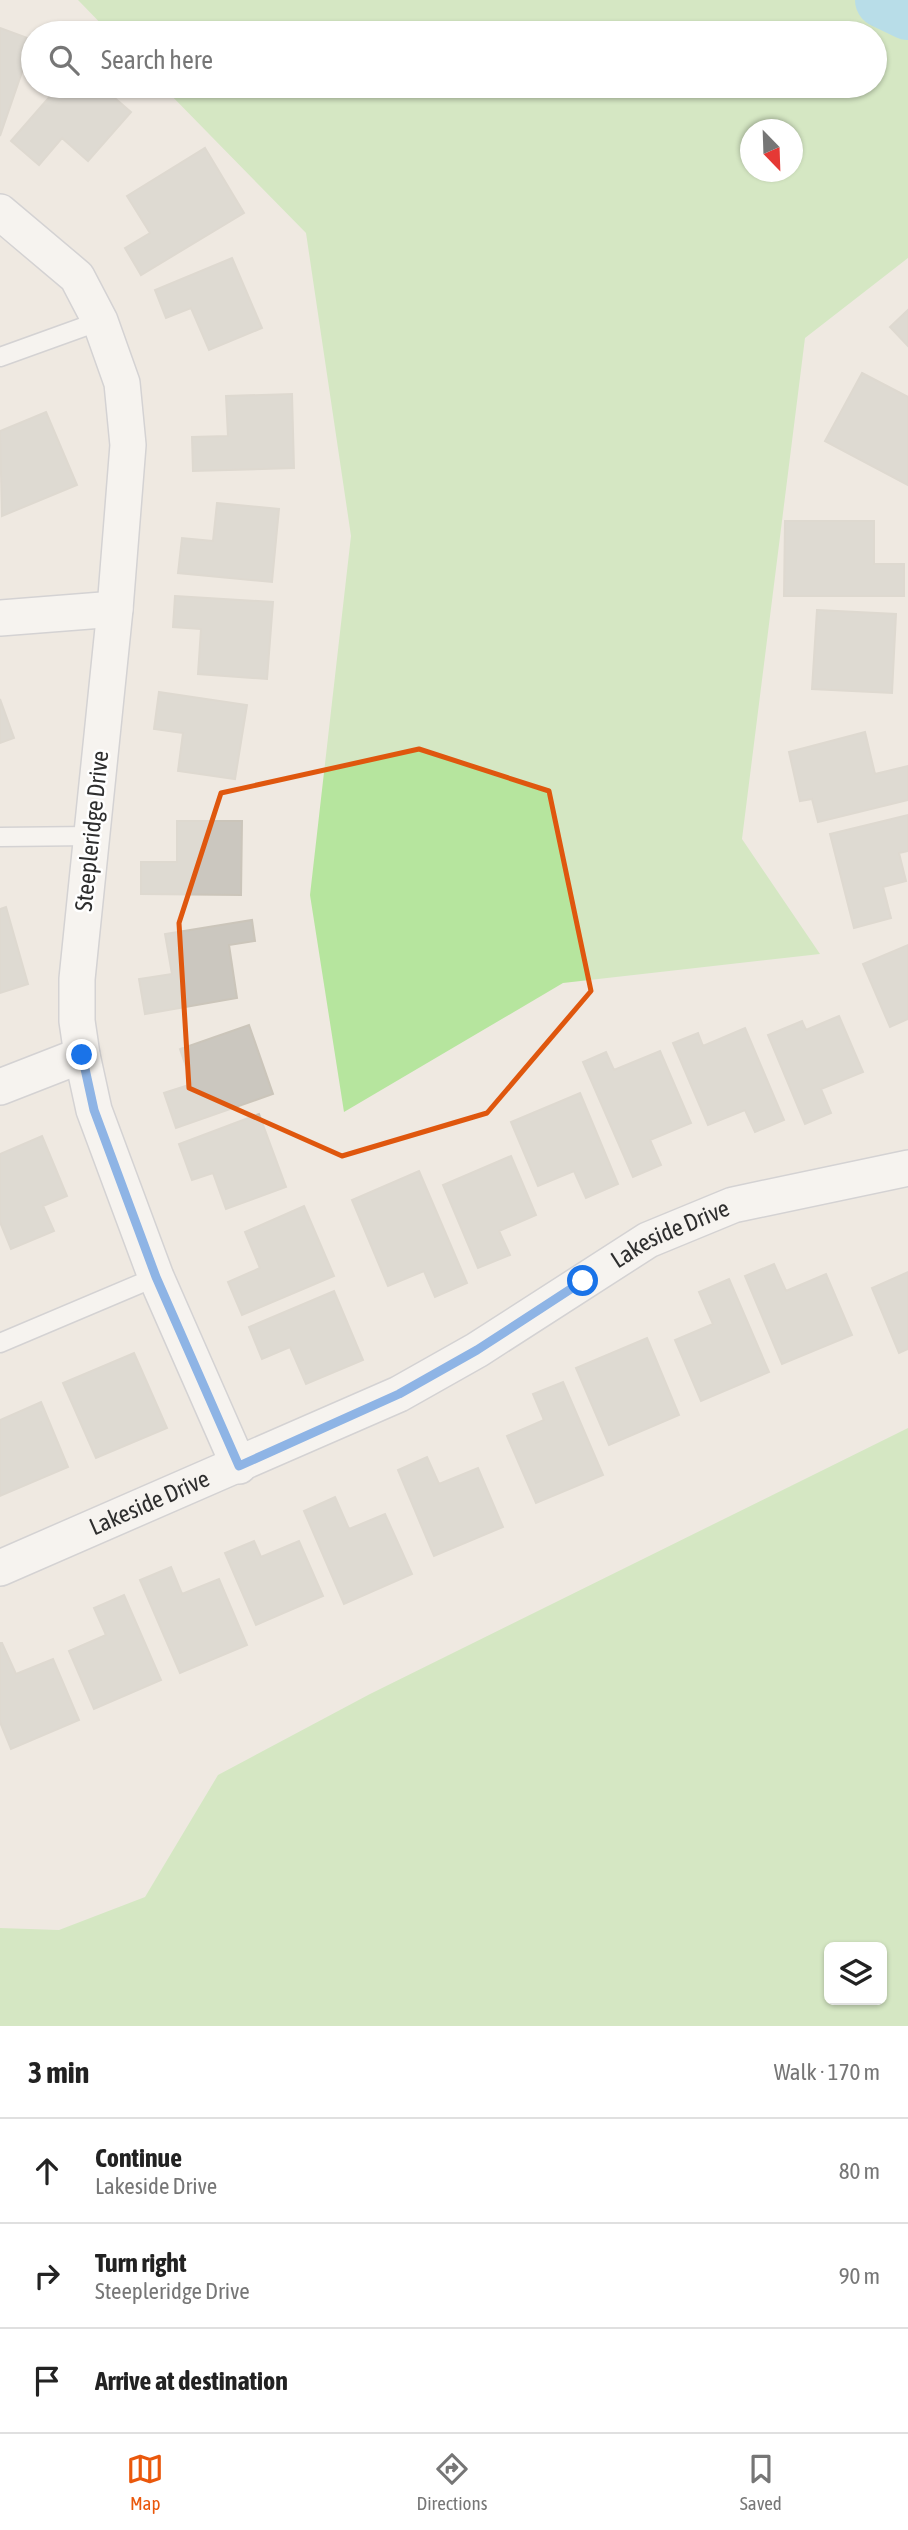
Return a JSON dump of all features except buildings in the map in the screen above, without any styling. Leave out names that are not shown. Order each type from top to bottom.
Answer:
[{"type":"street","name":"Steepleridge Drive","points":[[0,212],[77,276],[100,321],[122,383],[128,445],[115,609],[77,979],[78,1021],[94,1110],[156,1277],[239,1466]]},
{"type":"street","points":[[0,618],[115,609]]},
{"type":"street","points":[[0,1087],[82,1055]]},
{"type":"street","name":"Lakeside Drive","points":[[0,1569],[399,1394],[477,1350],[648,1240],[733,1205],[908,1168]]},
{"type":"lane","points":[[0,357],[100,321]]},
{"type":"lane","points":[[0,837],[92,836]]},
{"type":"lane","points":[[0,1343],[156,1277]]},
{"type":"highlighted area","points":[[419,749],[549,791],[591,991],[487,1113],[342,1156],[189,1088],[179,923],[221,793]]},
{"type":"green space","points":[[78,0],[908,0],[908,258],[805,338],[742,839],[820,954],[563,983],[344,1112],[310,895],[351,536],[306,233],[174,98],[887,98],[887,21],[98,21]]},
{"type":"green space","points":[[908,1428],[908,2026],[0,2026],[0,1928],[59,1930],[145,1897],[218,1775],[370,1694]]},
{"type":"waterway","points":[[883,0],[908,12]]},
{"type":"route","points":[[82,1055],[94,1110],[156,1277],[239,1466],[399,1394],[477,1350],[583,1281]]}]
